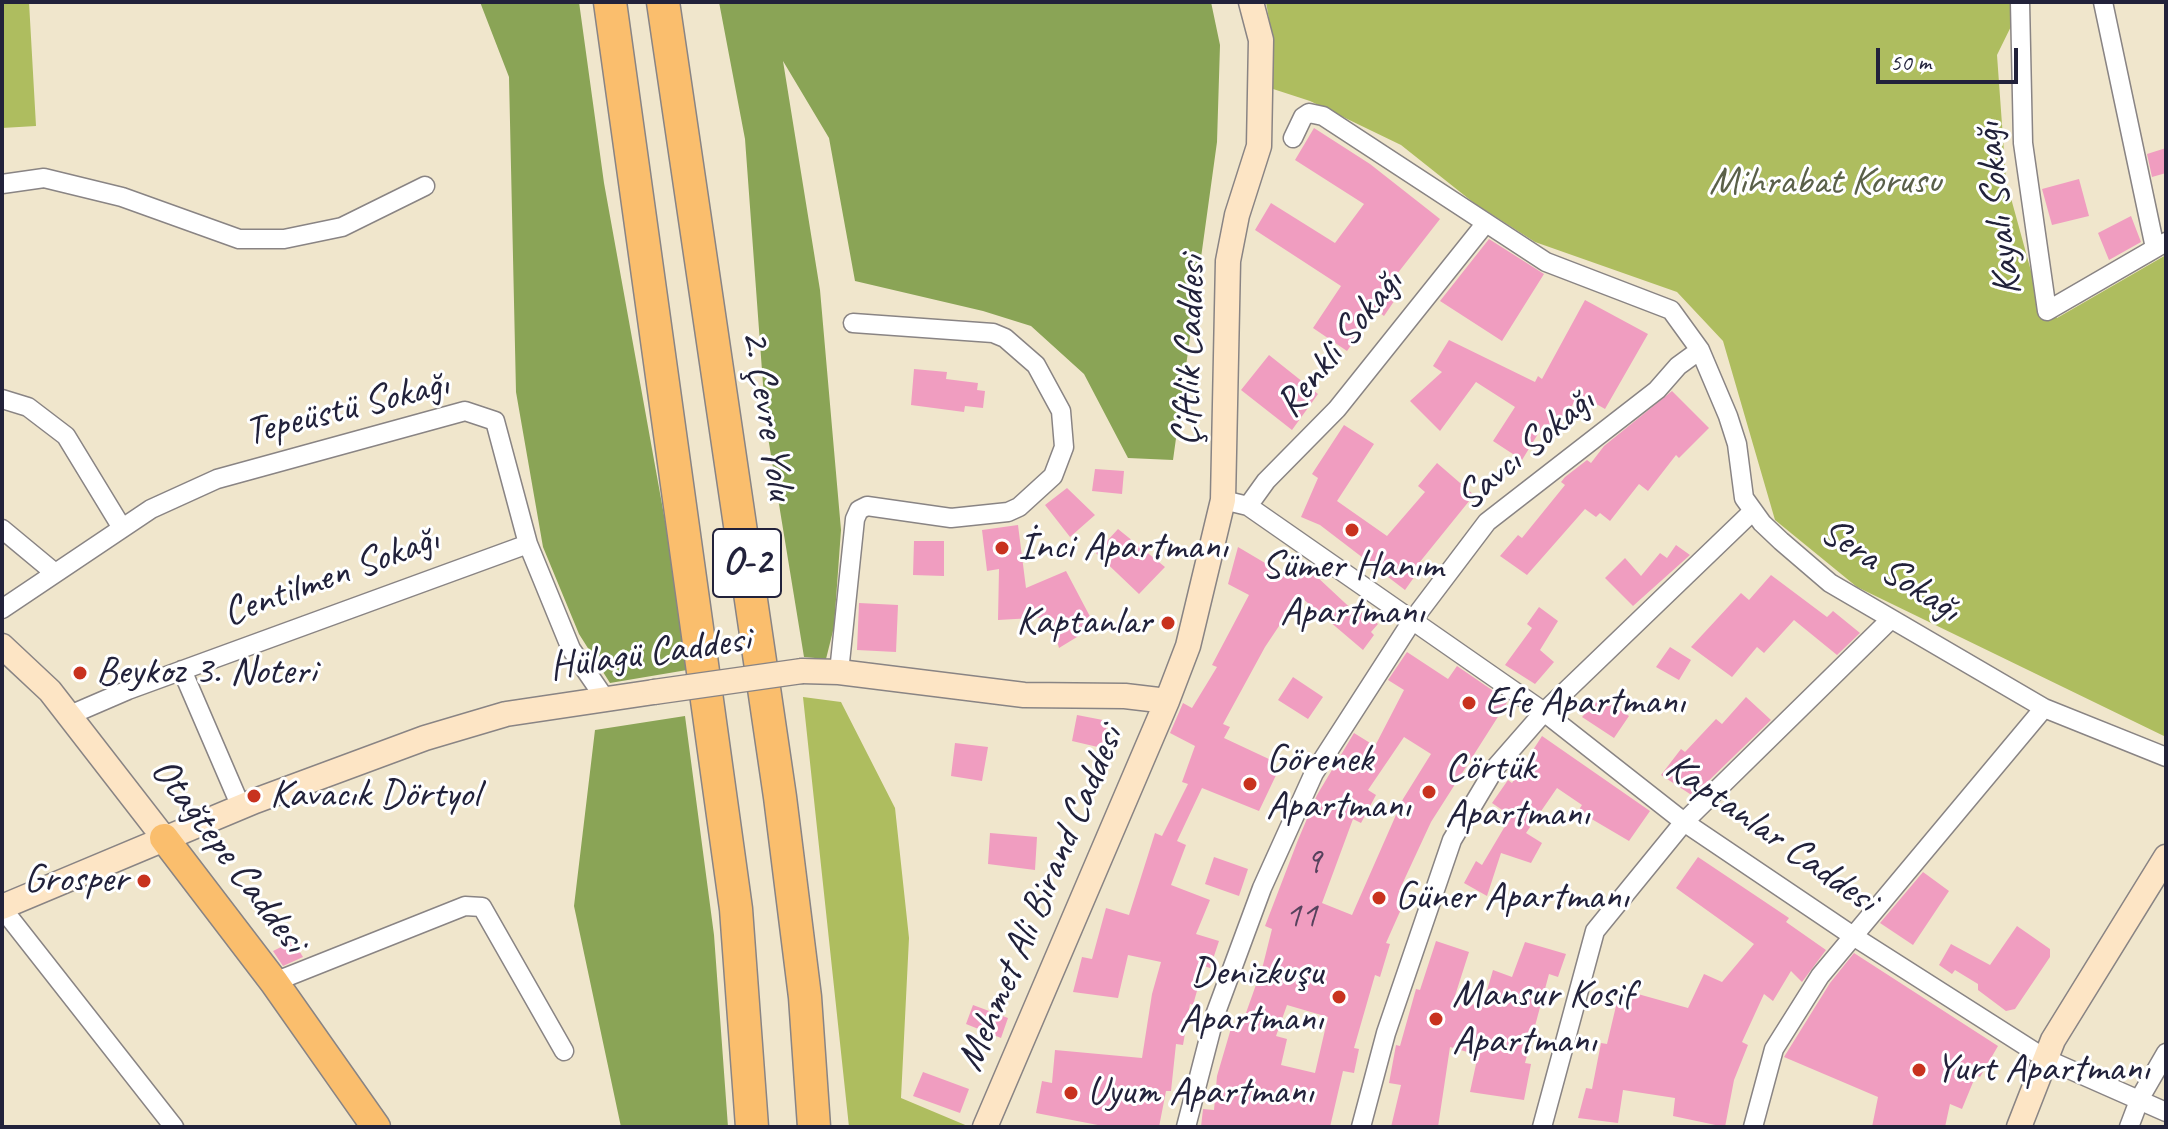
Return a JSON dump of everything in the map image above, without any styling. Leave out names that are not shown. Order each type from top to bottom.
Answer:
[{"type":"highway","name":"O-2","points":[[610,2],[736,909],[752,1127]]},
{"type":"highway","name":"2. Çevre Yolu","points":[[663,2],[778,782],[805,997],[814,1127]]},
{"type":"main road","name":"Otağtepe Caddesi","points":[[164,838],[274,982],[376,1127]]},
{"type":"street","name":"Çiftlik Caddesi","points":[[1167,701],[1188,646],[1223,500],[1228,261],[1237,215],[1259,146],[1261,40],[1251,2]]},
{"type":"street","name":"Kayalı Sokağı","points":[[2020,2],[2023,143],[2047,311],[2160,245]]},
{"type":"street","points":[[2103,2],[2160,245]]},
{"type":"street","name":"Sera Sokağı","points":[[1293,138],[1303,117],[1309,113],[1323,116],[1546,262],[1671,310],[1700,350],[1737,444],[1744,498],[1762,523],[1830,583],[2044,708],[2166,757]]},
{"type":"street","points":[[2,184],[44,178],[122,197],[239,239],[284,239],[342,227],[425,186]]},
{"type":"street","name":"Renkli Sokağı","points":[[1248,506],[1266,481],[1337,409],[1485,224]]},
{"type":"street","points":[[839,672],[855,519],[859,510],[867,506],[951,518],[1008,512],[1053,476],[1065,437],[1061,411],[1036,365],[1005,338],[993,333],[853,323]]},
{"type":"street","name":"Savcı Sokağı","points":[[1186,1127],[1215,1015],[1268,874],[1314,773],[1412,621],[1487,522],[1657,390],[1678,366],[1700,350]]},
{"type":"street","points":[[2,399],[28,407],[66,436],[122,528]]},
{"type":"street","name":"Tepeüstü Sokağı","points":[[2,609],[151,509],[217,479],[465,411],[495,421],[528,544],[571,649],[604,697]]},
{"type":"street","name":"Kaptanlar Caddesi","points":[[1223,500],[1248,506],[1544,712],[1684,822],[1853,936],[2046,1059],[2166,1112]]},
{"type":"street","points":[[1361,1127],[1386,1033],[1452,840],[1495,768],[1544,712],[1753,511]]},
{"type":"street","points":[[2,529],[55,573]]},
{"type":"street","name":"Centilmen Sokağı","points":[[70,715],[182,670],[528,544]]},
{"type":"street","points":[[1542,1127],[1595,931],[1684,822],[1891,619]]},
{"type":"street","name":"Otağtepe Caddesi","points":[[2,646],[50,691],[164,838]]},
{"type":"street","points":[[182,670],[241,807]]},
{"type":"street","name":"Hülagü Caddesi","points":[[2,908],[241,807],[425,738],[506,714],[604,697],[802,671],[839,672],[1024,695],[1125,696],[1167,701]]},
{"type":"street","name":"Mehmet Ali Birand Caddesi","points":[[985,1127],[1167,701]]},
{"type":"street","points":[[1753,1127],[1774,1049],[1820,976],[2044,708]]},
{"type":"street","points":[[2019,1127],[2053,1040],[2166,857]]},
{"type":"street","points":[[274,982],[465,906],[482,907],[564,1051]]},
{"type":"street","points":[[2,908],[174,1127]]},
{"type":"street","points":[[2129,1127],[2140,1098],[2166,1053]]},
{"type":"green space","points":[[2,2],[29,2],[36,126],[2,128]]},
{"type":"green space","points":[[480,2],[579,2],[604,183],[669,543],[687,670],[610,683],[579,634],[543,547],[516,392],[509,77]]},
{"type":"green space","points":[[719,2],[1211,2],[1220,45],[1217,142],[1173,460],[1128,458],[1084,374],[1031,326],[983,311],[855,281],[829,138],[783,61],[820,290],[841,530],[834,627],[826,659],[804,657],[766,425],[745,139]]},
{"type":"green space","name":"Mihrabat Korusu","points":[[1266,2],[2023,2],[1997,55],[2006,180],[2034,282],[2057,318],[2166,255],[2166,737],[1857,587],[1775,520],[1723,341],[1677,292],[1535,242],[1474,203],[1401,145],[1310,101],[1270,88],[1271,31]]},
{"type":"green space","points":[[803,697],[841,702],[895,808],[909,938],[901,1098],[970,1127],[849,1127]]},
{"type":"green space","points":[[685,716],[714,935],[728,1127],[621,1127],[574,906],[595,730]]},
{"type":"building","points":[[1314,128],[1370,164],[1440,219],[1390,283],[1401,291],[1384,316],[1376,310],[1347,351],[1313,328],[1341,286],[1255,230],[1271,203],[1335,243],[1364,204],[1295,160]]},
{"type":"building","points":[[2166,148],[2166,173],[2152,177],[2147,154]]},
{"type":"building","points":[[2079,179],[2089,216],[2052,225],[2042,189]]},
{"type":"building","points":[[2131,216],[2141,242],[2109,260],[2098,233]]},
{"type":"building","points":[[1489,239],[1544,274],[1502,341],[1440,301]]},
{"type":"building","points":[[1585,300],[1648,334],[1605,409],[1579,394],[1556,432],[1544,424],[1522,460],[1493,441],[1515,407],[1476,382],[1440,431],[1410,401],[1442,372],[1433,366],[1449,340],[1535,382],[1538,376],[1542,379]]},
{"type":"building","points":[[1269,355],[1318,394],[1292,430],[1241,390]]},
{"type":"building","points":[[914,369],[947,372],[946,379],[978,383],[977,390],[985,391],[983,408],[965,406],[964,412],[911,405]]},
{"type":"building","points":[[1672,391],[1709,428],[1679,458],[1676,455],[1648,491],[1639,484],[1610,521],[1600,513],[1596,517],[1585,509],[1527,575],[1500,556],[1518,535],[1522,538],[1565,485],[1561,482],[1565,477],[1587,460],[1591,463],[1604,446]]},
{"type":"building","points":[[1344,425],[1374,444],[1337,501],[1387,536],[1425,492],[1418,486],[1437,463],[1474,495],[1419,563],[1422,566],[1405,590],[1320,525],[1301,517],[1318,478],[1312,474]]},
{"type":"building","points":[[1095,469],[1124,471],[1122,494],[1092,491]]},
{"type":"building","points":[[1067,488],[1095,515],[1070,537],[1045,505]]},
{"type":"building","points":[[1018,525],[1026,588],[1066,571],[1095,626],[1059,648],[1050,617],[998,620],[999,569],[987,571],[982,530]]},
{"type":"building","points":[[1118,529],[1165,567],[1139,594],[1096,553]]},
{"type":"building","points":[[914,541],[944,541],[944,576],[913,575]]},
{"type":"building","points":[[1676,545],[1690,555],[1633,606],[1605,578],[1625,558],[1641,576],[1660,553],[1667,558]]},
{"type":"building","points":[[1238,547],[1282,573],[1292,559],[1315,575],[1359,616],[1362,612],[1378,624],[1363,650],[1302,598],[1297,599],[1265,647],[1223,724],[1230,727],[1224,738],[1271,760],[1268,766],[1278,771],[1259,811],[1202,788],[1177,841],[1186,845],[1171,885],[1210,900],[1196,934],[1219,941],[1210,968],[1204,966],[1193,1005],[1190,1004],[1183,1045],[1176,1044],[1171,1091],[1166,1091],[1159,1127],[1108,1127],[1036,1113],[1042,1081],[1052,1083],[1055,1050],[1142,1058],[1152,994],[1161,962],[1128,955],[1118,998],[1073,992],[1082,957],[1092,959],[1106,908],[1129,915],[1155,833],[1162,836],[1188,784],[1182,782],[1195,746],[1170,733],[1183,703],[1192,708],[1217,667],[1212,665],[1249,595],[1228,584]]},
{"type":"building","points":[[1771,575],[1827,617],[1833,611],[1860,633],[1837,655],[1794,620],[1764,653],[1757,647],[1732,677],[1691,647],[1741,593],[1749,600]]},
{"type":"building","points":[[859,603],[898,605],[896,652],[857,650]]},
{"type":"building","points":[[1539,607],[1558,621],[1540,650],[1554,662],[1535,684],[1505,665],[1532,628],[1527,624]]},
{"type":"building","points":[[1670,647],[1691,660],[1679,680],[1656,667]]},
{"type":"building","points":[[1407,652],[1448,679],[1457,666],[1508,701],[1431,822],[1399,891],[1402,892],[1397,905],[1402,907],[1386,943],[1390,944],[1380,977],[1375,975],[1354,1048],[1359,1049],[1354,1073],[1343,1071],[1330,1127],[1201,1127],[1203,1109],[1214,1110],[1217,1076],[1232,1025],[1241,1027],[1272,929],[1265,926],[1298,840],[1317,795],[1354,733],[1375,746],[1404,690],[1388,680]],"holes":[[[1404,737],[1431,754],[1403,799],[1352,915],[1322,903],[1353,819],[1361,823],[1376,795],[1368,790]],[[1287,1005],[1328,1017],[1315,1073],[1281,1065],[1287,1039],[1276,1036]]]},
{"type":"building","points":[[1293,677],[1323,697],[1308,719],[1278,700]]},
{"type":"building","points":[[1600,697],[1629,716],[1614,738],[1582,717]]},
{"type":"building","points":[[1746,697],[1771,720],[1693,796],[1661,775],[1681,749],[1685,752],[1716,719],[1722,724]]},
{"type":"building","points":[[1077,715],[1108,721],[1102,748],[1072,741]]},
{"type":"building","points":[[1542,736],[1650,811],[1629,841],[1578,811],[1582,805],[1557,788],[1526,833],[1542,843],[1531,863],[1501,853],[1487,896],[1464,883],[1476,861],[1482,865],[1511,816],[1492,803],[1508,780],[1512,783]]},
{"type":"building","points":[[955,743],[988,747],[982,781],[951,776]]},
{"type":"building","points":[[990,833],[1037,837],[1035,870],[988,864]]},
{"type":"building","points":[[1214,857],[1248,869],[1239,896],[1205,884]]},
{"type":"building","points":[[1698,857],[1789,918],[1786,922],[1826,950],[1802,982],[1791,971],[1773,1001],[1764,994],[1742,1042],[1748,1045],[1734,1080],[1725,1127],[1673,1116],[1675,1098],[1623,1090],[1618,1123],[1578,1118],[1586,1088],[1592,1089],[1601,1043],[1607,1044],[1620,989],[1688,1008],[1704,974],[1722,982],[1754,944],[1676,888]]},
{"type":"building","points":[[1923,872],[1949,891],[1913,945],[1880,923]]},
{"type":"building","points":[[2017,926],[2050,949],[2050,957],[2015,1009],[2006,1011],[1978,990],[1978,984],[1955,970],[1952,974],[1939,965],[1951,944],[1990,965]]},
{"type":"building","points":[[293,941],[303,957],[283,966],[273,951]]},
{"type":"building","points":[[1436,941],[1469,952],[1454,999],[1482,1007],[1493,970],[1512,977],[1525,942],[1566,954],[1558,977],[1549,974],[1525,1063],[1531,1064],[1524,1100],[1470,1092],[1478,1055],[1450,1047],[1438,1127],[1391,1127],[1401,1085],[1389,1083],[1396,1045],[1400,1046],[1416,989],[1420,990]]},
{"type":"building","points":[[1854,953],[1998,1046],[1980,1077],[1976,1075],[1962,1109],[1950,1104],[1945,1127],[1872,1127],[1878,1097],[1784,1057],[1830,983]]},
{"type":"building","points":[[973,1005],[1008,1018],[1001,1038],[966,1024]]},
{"type":"building","points":[[923,1072],[969,1089],[960,1113],[913,1096]]},
{"type":"place","name":"Sümer Hanım Apartmanı","points":[[1352,530]]},
{"type":"place","name":"İnci Apartmanı","points":[[1002,548]]},
{"type":"place","name":"Kaptanlar","points":[[1168,623]]},
{"type":"place","name":"Beykoz 3. Noteri","points":[[80,673]]},
{"type":"place","name":"Efe Apartmanı","points":[[1469,703]]},
{"type":"place","name":"Görenek Apartmanı","points":[[1250,784]]},
{"type":"place","name":"Cörtük Apartmanı","points":[[1429,792]]},
{"type":"place","name":"Kavacık Dörtyol","points":[[254,796]]},
{"type":"place","name":"Grosper","points":[[144,881]]},
{"type":"place","name":"Güner Apartmanı","points":[[1379,898]]},
{"type":"place","name":"Denizkuşu Apartmanı","points":[[1339,997]]},
{"type":"place","name":"Mansur Kosif Apartmanı","points":[[1436,1019]]},
{"type":"place","name":"Yurt Apartmanı","points":[[1919,1070]]},
{"type":"place","name":"Uyum Apartmanı","points":[[1071,1093]]}]
